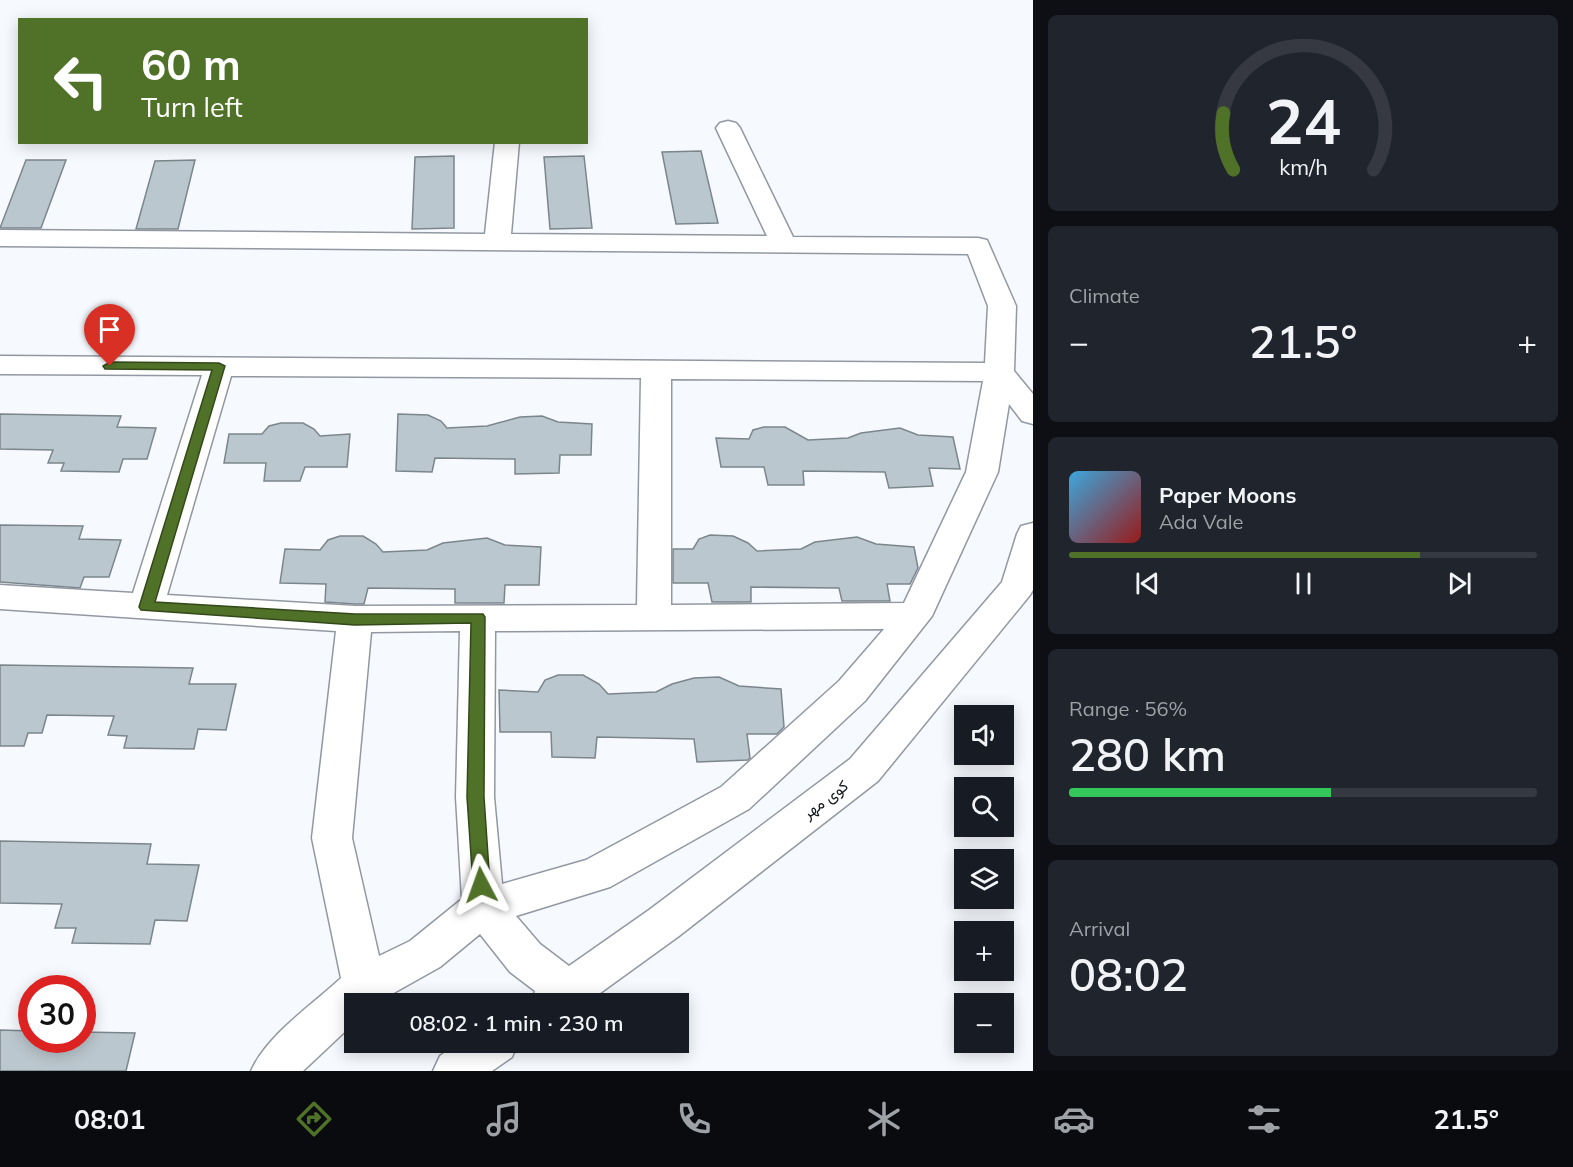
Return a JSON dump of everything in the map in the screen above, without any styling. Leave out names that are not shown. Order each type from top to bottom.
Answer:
[{"type":"street","points":[[728,128],[784,244]]},
{"type":"street","points":[[497,242],[507,144]]},
{"type":"street","points":[[0,238],[978,246],[1002,306],[999,372],[981,472],[915,616],[852,691],[735,798],[596,875],[483,907],[425,954],[364,985],[286,1057],[274,1071]]},
{"type":"street","points":[[0,366],[999,372]]},
{"type":"street","points":[[146,607],[219,366]]},
{"type":"street","points":[[654,617],[656,369]]},
{"type":"street","points":[[999,372],[1033,414]]},
{"type":"street","name":"کوی مهر","points":[[566,993],[664,923],[864,770],[1018,586],[1033,534]]},
{"type":"street","points":[[0,597],[355,619],[915,616]]},
{"type":"street","points":[[478,617],[476,797],[483,907],[556,993]]},
{"type":"street","points":[[355,619],[332,838],[364,985]]},
{"type":"street","points":[[456,1071],[481,1053]]},
{"type":"building","points":[[701,151],[718,223],[676,224],[662,152]]},
{"type":"building","points":[[454,156],[454,228],[412,229],[415,157]]},
{"type":"building","points":[[584,156],[592,228],[550,229],[544,157]]},
{"type":"building","points":[[26,160],[66,160],[41,228],[0,228]]},
{"type":"building","points":[[195,160],[178,229],[136,229],[155,161]]},
{"type":"building","points":[[0,414],[121,416],[117,427],[156,428],[147,459],[123,459],[119,472],[61,471],[64,463],[48,463],[53,450],[0,449]]},
{"type":"building","points":[[398,414],[428,415],[441,421],[447,428],[487,426],[520,417],[542,416],[558,422],[592,424],[591,455],[560,455],[559,473],[515,474],[515,459],[435,458],[432,472],[396,471]]},
{"type":"building","points":[[281,423],[303,423],[314,429],[320,436],[350,434],[347,467],[305,467],[300,481],[264,481],[266,463],[224,463],[229,434],[262,434],[269,426]]},
{"type":"building","points":[[764,427],[785,427],[808,440],[848,438],[861,433],[900,428],[918,435],[953,437],[960,469],[929,468],[933,486],[889,488],[885,472],[803,471],[804,485],[768,485],[764,467],[721,467],[716,438],[749,439],[753,430]]},
{"type":"building","points":[[0,525],[83,526],[79,539],[121,540],[109,577],[84,577],[80,588],[0,582]]},
{"type":"building","points":[[710,535],[733,536],[748,543],[757,551],[801,549],[815,542],[857,537],[876,544],[914,547],[918,568],[910,584],[887,584],[890,601],[842,601],[839,588],[751,587],[751,602],[712,602],[708,583],[673,583],[673,549],[693,549],[699,539]]},
{"type":"building","points":[[340,536],[363,536],[376,544],[383,552],[427,550],[443,543],[487,538],[505,545],[541,547],[539,585],[505,585],[504,603],[455,603],[455,589],[368,588],[364,604],[355,604],[325,602],[326,584],[280,583],[285,549],[320,550],[328,540]]},
{"type":"building","points":[[0,665],[193,668],[189,684],[236,684],[226,730],[198,729],[194,749],[124,748],[127,736],[108,735],[114,716],[47,715],[42,733],[28,733],[24,746],[0,746]]},
{"type":"building","points":[[558,675],[583,675],[599,684],[608,694],[656,692],[672,684],[694,678],[719,677],[739,686],[781,689],[784,727],[777,734],[747,734],[750,758],[748,760],[697,762],[694,739],[597,737],[595,758],[552,757],[551,732],[500,732],[499,690],[538,692],[545,680]]},
{"type":"building","points":[[0,841],[151,844],[147,864],[199,865],[187,921],[155,920],[150,944],[72,943],[76,928],[55,928],[62,904],[0,903]]},
{"type":"building","points":[[0,1030],[18,1031],[18,1053],[96,1053],[96,1032],[135,1033],[126,1071],[0,1071]]},
{"type":"route","points":[[110,366],[219,366],[146,607],[355,619],[478,617],[476,797],[481,885]]}]
